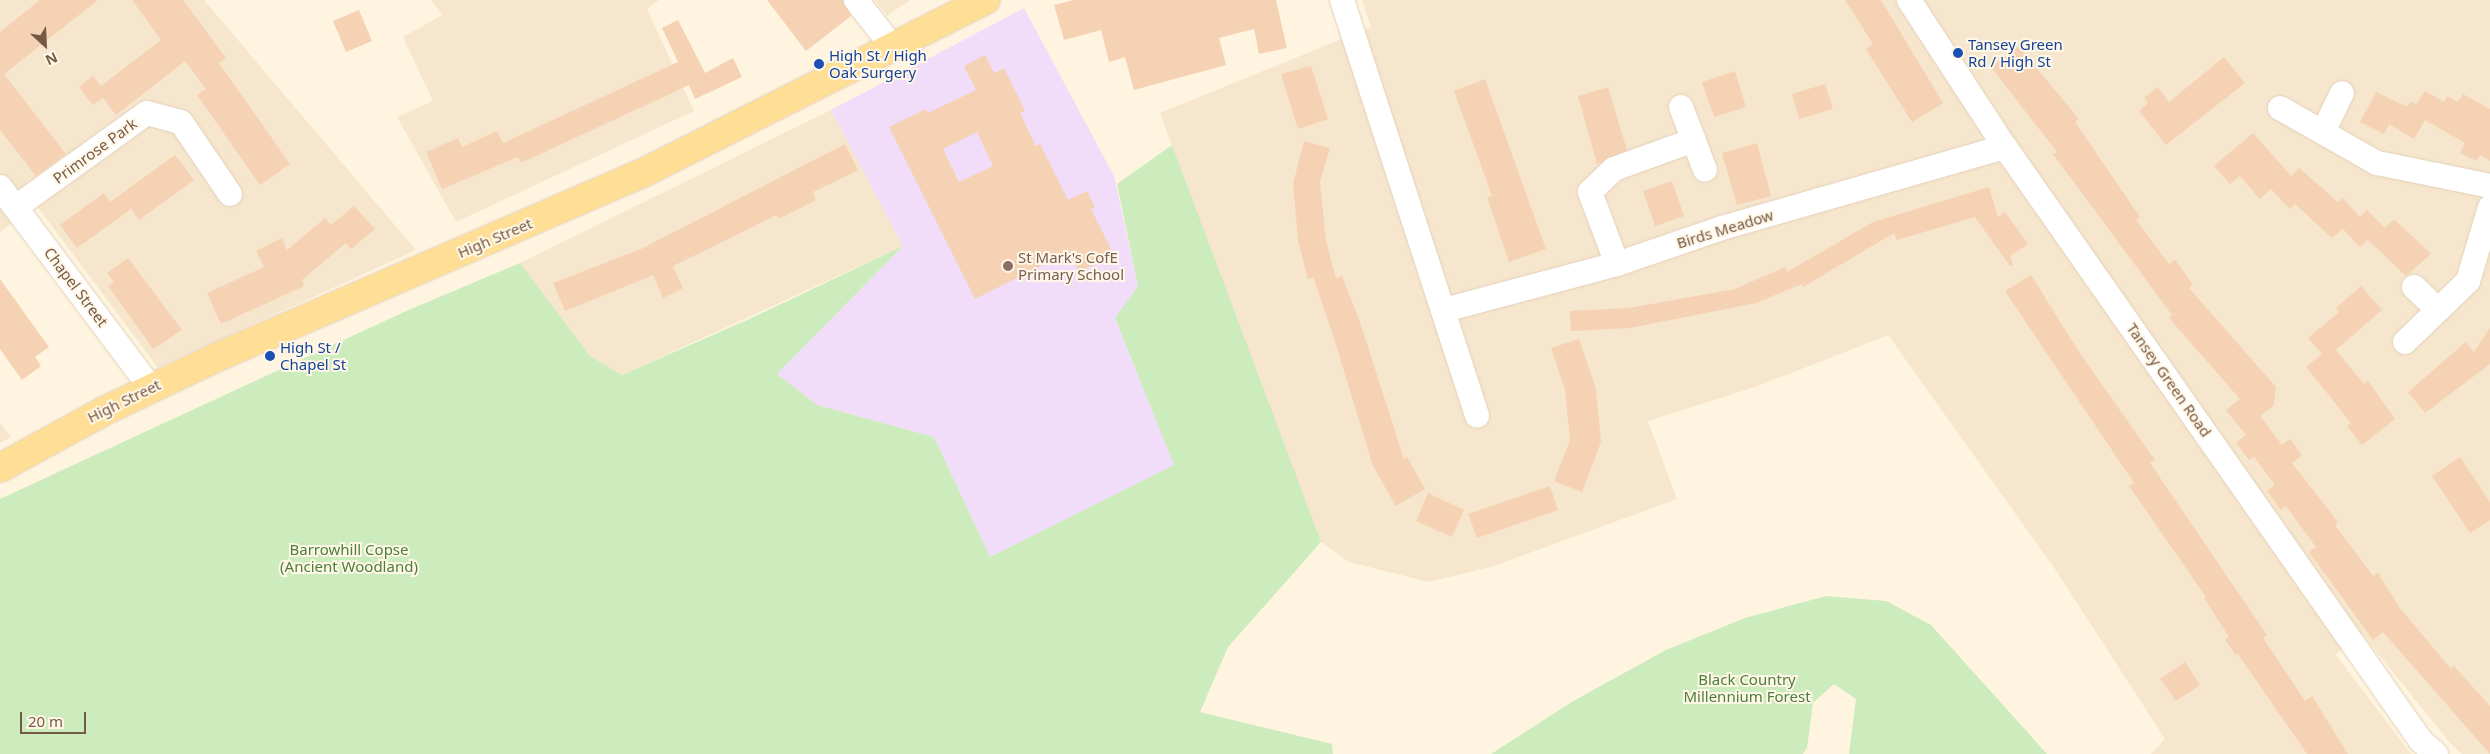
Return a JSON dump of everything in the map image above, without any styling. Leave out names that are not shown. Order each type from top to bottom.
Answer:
[{"type":"main road","name":"High Street","points":[[0,468],[150,388],[643,173],[892,45],[986,0]]},
{"type":"street","points":[[856,0],[892,45]]},
{"type":"street","points":[[1342,0],[1477,416]]},
{"type":"street","name":"Tansey Green Road","points":[[1909,0],[2005,147],[2421,741],[2436,754]]},
{"type":"street","points":[[2323,132],[2342,93]]},
{"type":"street","points":[[1681,107],[1705,170]]},
{"type":"street","points":[[2280,108],[2377,163],[2490,186]]},
{"type":"street","name":"Primrose Park","points":[[16,207],[147,113],[180,122],[230,194]]},
{"type":"street","points":[[1617,264],[1590,192],[1614,169],[1694,140]]},
{"type":"street","name":"Birds Meadow","points":[[1444,310],[1617,264],[1722,228],[2005,147]]},
{"type":"street","name":"Chapel Street","points":[[0,187],[150,388]]},
{"type":"street","points":[[2405,342],[2468,281],[2490,207]]},
{"type":"street","points":[[2414,287],[2438,310]]},
{"type":"shaded area","points":[[0,0],[204,0],[416,250],[158,368],[36,205],[0,232]]},
{"type":"shaded area","points":[[431,0],[659,0],[647,9],[694,111],[456,222],[397,117],[433,101],[403,37],[442,15]]},
{"type":"shaded area","points":[[875,0],[910,0],[887,16]]},
{"type":"shaded area","points":[[1362,0],[2490,0],[2490,754],[2462,754],[2451,744],[2362,634],[2335,654],[2411,754],[2151,754],[2165,739],[2057,572],[1888,335],[1758,386],[1648,421],[1677,499],[1494,566],[1429,582],[1349,562],[1321,542],[1299,491],[1160,113],[1371,27]]},
{"type":"shaded area","name":"St Mark's CofE Primary School","points":[[1024,8],[1114,176],[1138,286],[1115,319],[1175,465],[990,557],[934,437],[817,405],[777,374],[903,246],[831,110]]},
{"type":"shaded area","points":[[831,110],[903,246],[622,375],[590,356],[520,263]]},
{"type":"shaded area","points":[[0,422],[11,437],[0,443]]},
{"type":"green space","name":"Barrowhill Copse (Ancient Woodland)","points":[[1172,145],[1321,542],[1228,647],[1200,712],[1332,744],[1333,754],[0,754],[0,499],[404,312],[520,263],[590,356],[622,375],[747,320],[903,246],[777,374],[817,405],[934,437],[990,557],[1174,465],[1115,318],[1138,286],[1117,184]]},
{"type":"green space","name":"Black Country Millennium Forest","points":[[1826,596],[1886,601],[1931,625],[2047,754],[1849,754],[1856,699],[1834,684],[1813,703],[1807,748],[1803,754],[1491,754],[1575,700],[1666,650],[1745,618]]},
{"type":"building","points":[[40,0],[98,0],[4,74],[66,154],[36,176],[0,130],[0,32]]},
{"type":"building","points":[[132,0],[183,0],[226,58],[219,63],[290,164],[260,185],[197,95],[206,89],[185,61],[116,115],[103,98],[93,105],[79,87],[93,76],[101,86],[161,40]]},
{"type":"building","points":[[767,0],[843,0],[851,16],[806,51]]},
{"type":"building","points":[[1074,0],[1276,0],[1287,48],[1259,54],[1254,29],[1219,38],[1226,65],[1134,90],[1125,57],[1109,62],[1101,30],[1064,40],[1054,5]]},
{"type":"building","points":[[1845,0],[1881,0],[1943,103],[1912,122],[1866,49],[1873,44]]},
{"type":"building","points":[[359,10],[372,41],[346,52],[333,21]]},
{"type":"building","points":[[678,20],[705,73],[733,58],[742,77],[695,99],[689,85],[521,163],[518,157],[442,189],[426,152],[458,138],[462,147],[497,131],[503,143],[678,62],[662,28]]},
{"type":"building","points":[[2018,46],[2079,119],[2075,122],[2140,217],[2136,220],[2169,264],[2175,260],[2193,285],[2189,288],[2276,387],[2274,405],[2260,416],[2282,445],[2290,439],[2302,455],[2292,463],[2338,522],[2335,525],[2373,576],[2378,573],[2400,608],[2451,669],[2454,666],[2490,706],[2490,754],[2383,632],[2373,640],[2309,552],[2316,547],[2286,506],[2281,510],[2267,491],[2275,485],[2254,457],[2249,460],[2236,443],[2246,435],[2226,410],[2240,399],[2169,318],[2172,315],[2053,154],[2057,152],[1991,67]]},
{"type":"building","points":[[985,55],[994,73],[1004,68],[1025,111],[1020,113],[1036,146],[1040,144],[1068,200],[1087,191],[1095,207],[1091,209],[1114,255],[1079,272],[1069,252],[975,299],[889,127],[926,109],[928,113],[976,90],[964,66]],"holes":[[[977,132],[993,166],[959,182],[943,149]]]},
{"type":"building","points":[[2224,57],[2245,83],[2166,145],[2139,111],[2148,103],[2144,98],[2158,87],[2169,102]]},
{"type":"building","points":[[1311,66],[1328,119],[1298,129],[1281,74]]},
{"type":"building","points":[[1735,71],[1746,107],[1714,117],[1702,82]]},
{"type":"building","points":[[1485,79],[1546,249],[1509,262],[1487,197],[1492,196],[1454,91]]},
{"type":"building","points":[[1825,84],[1833,109],[1799,119],[1792,94]]},
{"type":"building","points":[[1608,87],[1627,150],[1597,164],[1578,96]]},
{"type":"building","points":[[2425,91],[2444,102],[2447,96],[2458,102],[2463,94],[2490,109],[2490,161],[2480,155],[2477,161],[2460,153],[2465,143],[2425,120],[2414,139],[2389,124],[2384,134],[2360,122],[2376,92],[2407,107],[2411,101],[2416,105]]},
{"type":"building","points":[[2253,133],[2291,176],[2299,168],[2338,202],[2343,198],[2360,217],[2367,210],[2385,228],[2394,219],[2431,254],[2406,276],[2368,240],[2360,247],[2343,229],[2332,238],[2295,204],[2290,209],[2271,189],[2260,199],[2240,176],[2230,184],[2214,166]]},
{"type":"building","points":[[1304,141],[1330,148],[1320,182],[1326,241],[1336,278],[1342,276],[1360,322],[1404,459],[1407,457],[1425,489],[1396,506],[1373,466],[1332,332],[1313,277],[1308,279],[1298,240],[1293,184]]},
{"type":"building","points":[[1757,143],[1771,196],[1737,205],[1722,153]]},
{"type":"building","points":[[845,144],[858,170],[813,192],[816,200],[779,219],[777,215],[673,266],[683,288],[663,298],[653,275],[565,311],[553,283],[641,249]]},
{"type":"building","points":[[175,155],[194,180],[139,220],[131,209],[77,248],[60,225],[104,193],[110,202]]},
{"type":"building","points":[[1672,181],[1684,216],[1655,226],[1643,191]]},
{"type":"building","points":[[1989,187],[1998,217],[2005,212],[2028,244],[2010,256],[2013,265],[2010,266],[1975,217],[1897,240],[1894,233],[1803,287],[1802,284],[1756,303],[1630,328],[1571,331],[1570,311],[1629,308],[1735,289],[1785,267],[1787,272],[1873,222]]},
{"type":"building","points":[[354,206],[375,229],[351,249],[346,243],[302,280],[304,286],[221,324],[207,293],[264,267],[256,251],[282,238],[287,250],[325,218],[331,225]]},
{"type":"building","points":[[128,258],[182,330],[153,349],[108,286],[114,282],[107,273]]},
{"type":"building","points":[[2031,275],[2079,352],[2155,460],[2150,463],[2267,635],[2263,638],[2305,701],[2312,696],[2348,754],[2307,754],[2238,654],[2236,656],[2225,639],[2229,637],[2204,598],[2206,597],[2129,486],[2134,483],[2005,291]]},
{"type":"building","points":[[0,279],[49,347],[35,357],[41,366],[22,380],[0,349]]},
{"type":"building","points":[[2361,286],[2382,310],[2336,350],[2364,384],[2368,381],[2395,419],[2362,445],[2347,426],[2351,423],[2306,367],[2322,354],[2308,338],[2339,312],[2336,308]]},
{"type":"building","points":[[2490,328],[2490,364],[2425,413],[2408,392],[2466,342],[2474,352]]},
{"type":"building","points":[[1579,339],[1596,389],[1601,442],[1582,492],[1554,481],[1570,440],[1565,390],[1551,348]]},
{"type":"building","points":[[2460,457],[2490,502],[2490,520],[2470,533],[2432,476]]},
{"type":"building","points":[[1550,486],[1558,510],[1477,538],[1468,514]]},
{"type":"building","points":[[1428,493],[1464,510],[1452,537],[1416,521]]},
{"type":"building","points":[[2185,662],[2200,685],[2176,701],[2160,679]]},
{"type":"place","name":"Tansey Green Rd / High St","points":[[1958,53]]},
{"type":"place","name":"High St / High Oak Surgery","points":[[819,64]]},
{"type":"place","name":"St Mark's CofE Primary School","points":[[1008,266]]},
{"type":"place","name":"High St / Chapel St","points":[[270,356]]}]
